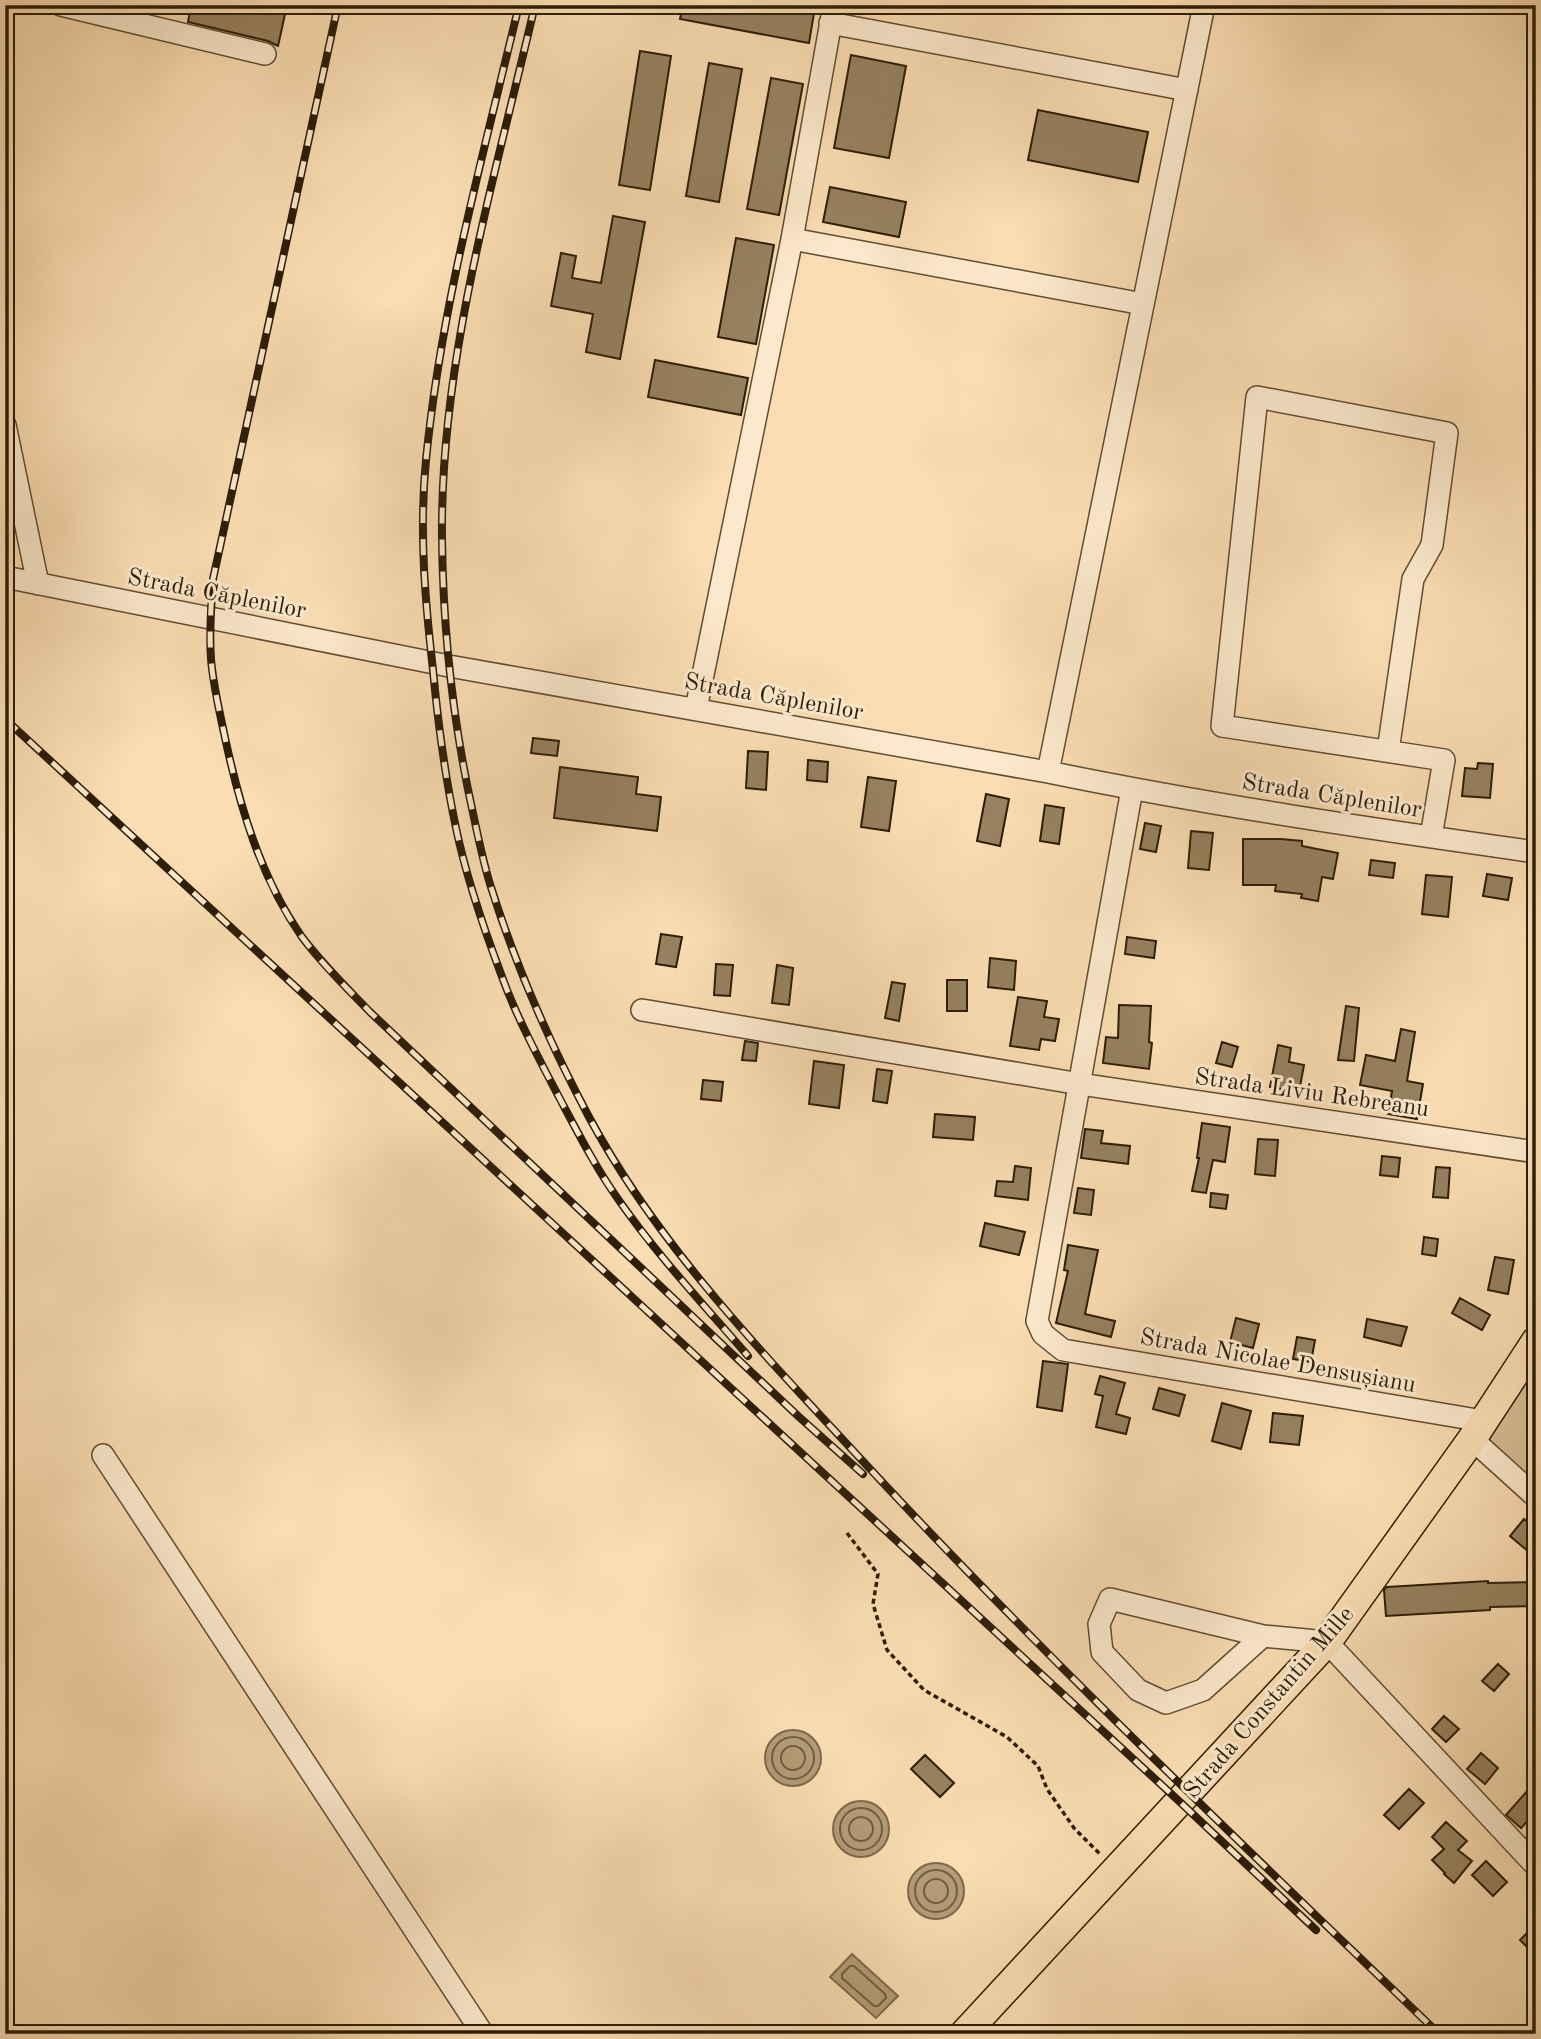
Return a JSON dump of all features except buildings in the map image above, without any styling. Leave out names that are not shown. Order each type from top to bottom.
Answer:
[{"type":"main road","name":"Strada Constantin Mille","points":[[964,2034],[1327,1642],[1478,1430],[1536,1341]]},
{"type":"street","points":[[61,5],[265,54]]},
{"type":"street","points":[[1048,772],[1204,5]]},
{"type":"street","points":[[696,709],[792,239],[832,14],[1187,90]]},
{"type":"street","points":[[792,239],[1143,304]]},
{"type":"street","points":[[1388,751],[1413,579],[1432,545],[1447,433],[1257,397],[1222,726],[1444,760],[1431,837]]},
{"type":"street","points":[[5,425],[38,584]]},
{"type":"street","name":"Strada Căplenilor","points":[[5,577],[449,666],[1132,789],[1536,852]]},
{"type":"street","points":[[1080,1084],[1132,789]]},
{"type":"street","name":"Strada Liviu Rebreanu","points":[[642,1010],[1080,1084],[1536,1152]]},
{"type":"street","name":"Strada Nicolae Densușianu","points":[[1080,1084],[1037,1321],[1043,1334],[1063,1350],[1478,1430]]},
{"type":"street","points":[[1478,1430],[1536,1497]]},
{"type":"street","points":[[103,1455],[483,2034]]},
{"type":"street","points":[[1263,1636],[1203,1690],[1166,1703],[1138,1690],[1102,1651],[1099,1624],[1110,1599],[1263,1636],[1327,1642],[1536,1866]]},
{"type":"path","points":[[847,1533],[878,1574],[873,1604],[887,1650],[924,1690],[1007,1737],[1038,1766],[1047,1789],[1074,1828],[1116,1870]]},
{"type":"shaded area","points":[[1536,1334],[1536,1485],[1470,1431]]},
{"type":"water","points":[[787,1730],[799,1730],[813,1738],[821,1752],[819,1769],[813,1778],[799,1786],[787,1786],[770,1774],[765,1764],[765,1752],[777,1735]]},
{"type":"water","points":[[855,1801],[867,1801],[881,1809],[889,1823],[887,1840],[881,1849],[867,1857],[855,1857],[838,1845],[833,1835],[833,1823],[845,1806]]},
{"type":"water","points":[[930,1863],[942,1863],[956,1871],[964,1885],[962,1902],[956,1911],[942,1919],[930,1919],[913,1907],[908,1897],[908,1885],[920,1868]]},
{"type":"water","points":[[852,1954],[898,1996],[876,2018],[830,1977]]},
{"type":"railway","points":[[338,5],[213,579],[210,639],[213,678],[230,760],[253,839],[287,914],[310,947],[344,985],[798,1416],[863,1474]]},
{"type":"railway","points":[[519,5],[453,288],[426,460],[423,513],[425,592],[448,789],[465,865],[495,957],[521,1021],[560,1099],[602,1175],[633,1220],[748,1356]]},
{"type":"railway","points":[[535,5],[487,202],[460,336],[444,471],[442,538],[450,677],[477,831],[487,875],[500,914],[547,1031],[589,1117],[616,1164],[678,1252],[748,1336],[999,1604],[1144,1749],[1439,2034]]},
{"type":"railway","points":[[5,719],[1316,1930]]}]
